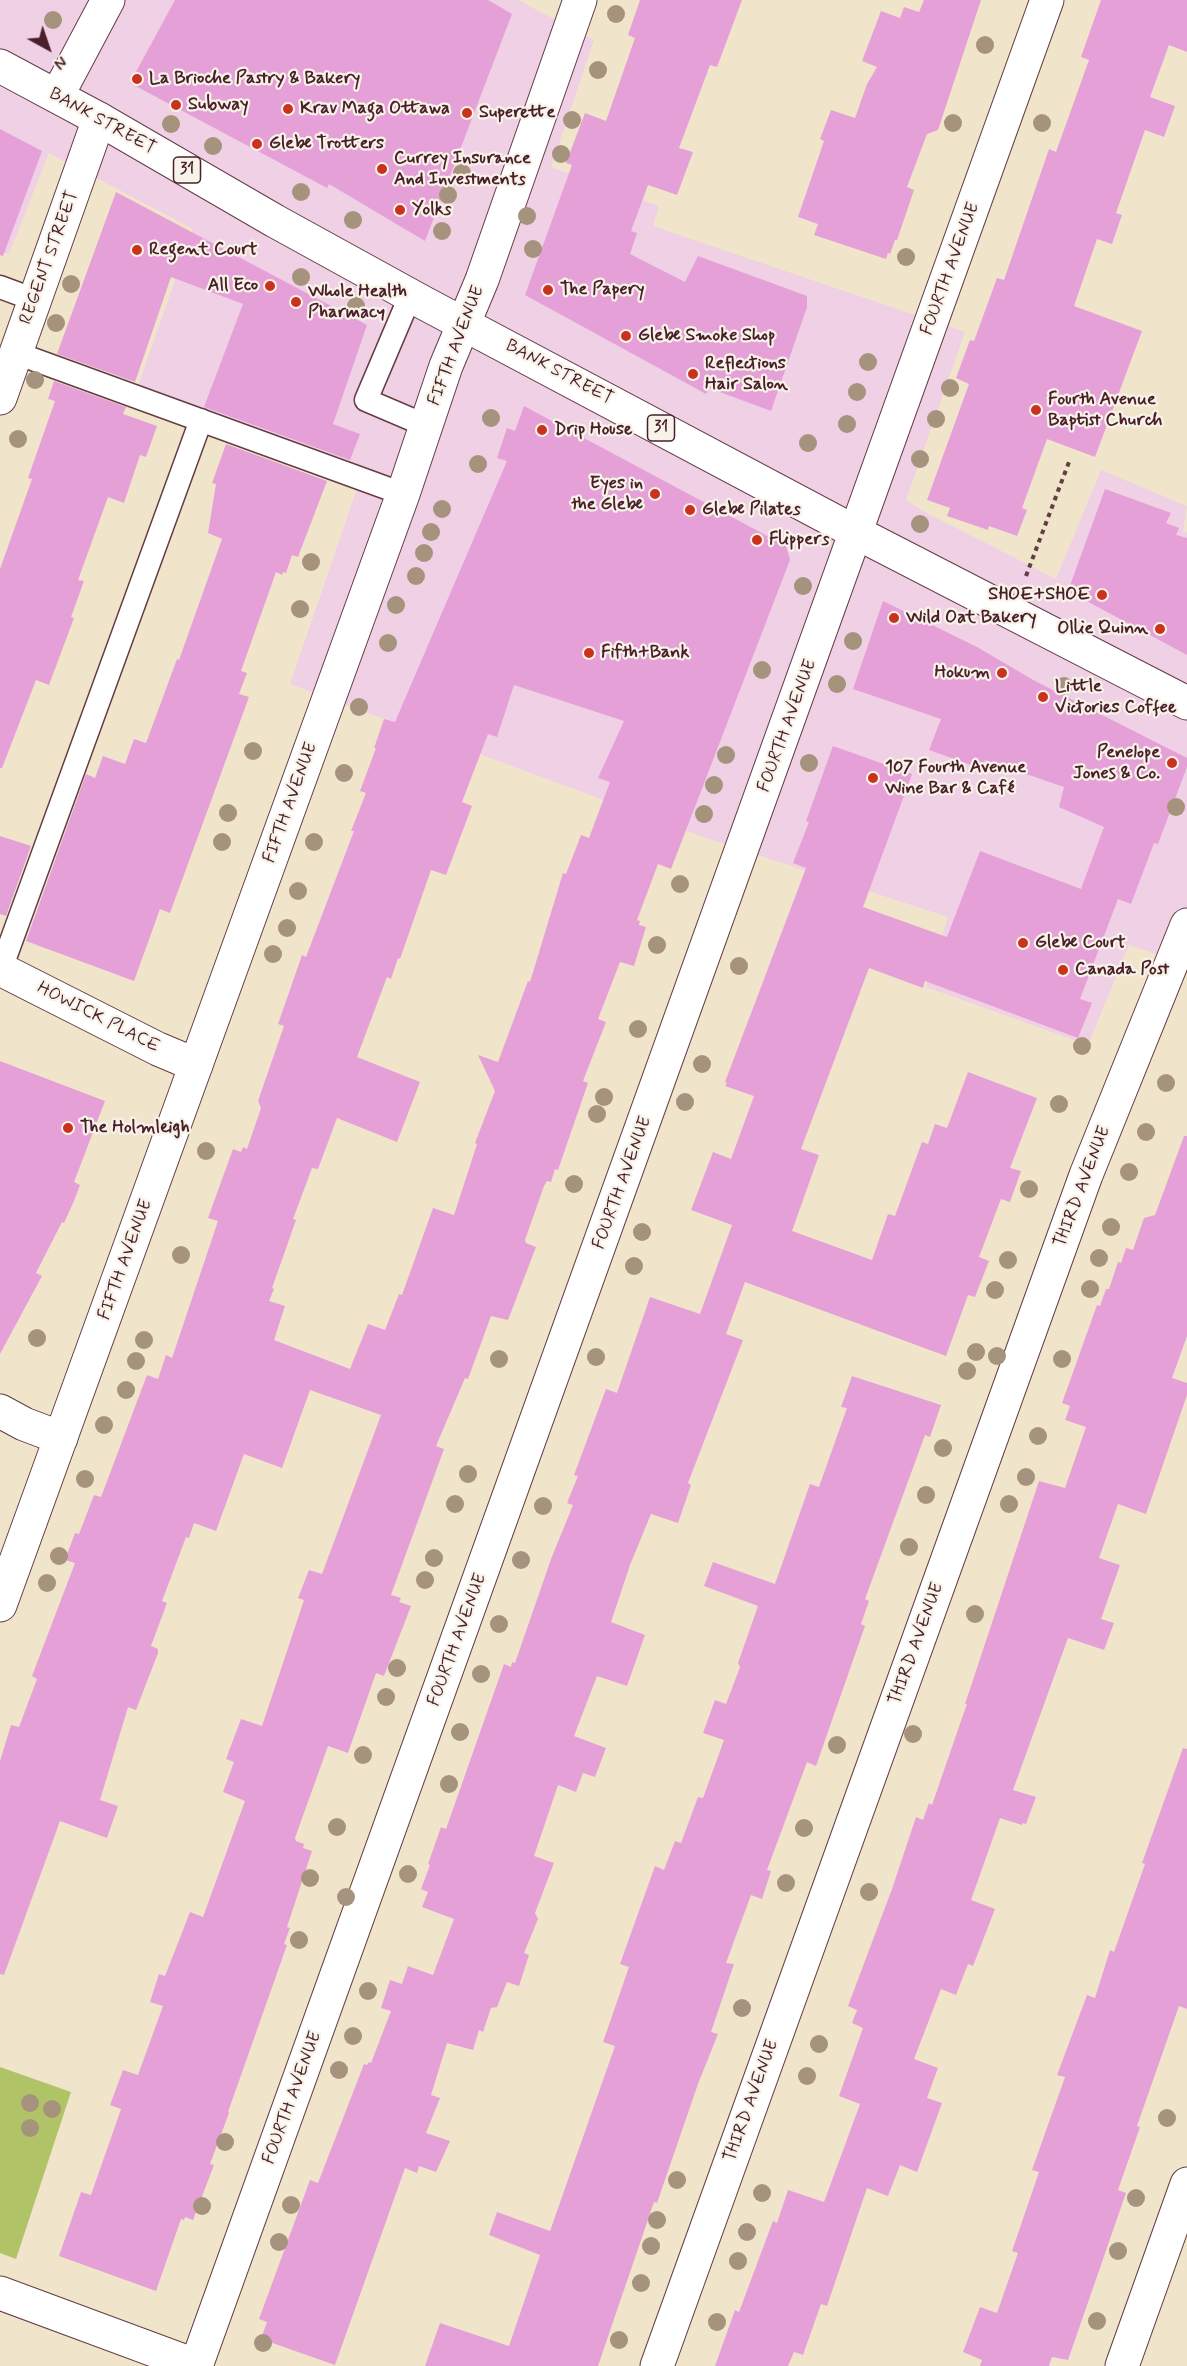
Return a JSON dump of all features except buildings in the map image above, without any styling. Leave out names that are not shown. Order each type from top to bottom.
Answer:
[{"type":"street","points":[[57,96],[108,0]]},
{"type":"street","name":"FIFTH AVENUE","points":[[0,1605],[404,494],[416,421],[446,366],[482,280],[580,0]]},
{"type":"street","name":"FOURTH AVENUE","points":[[196,2366],[1047,0]]},
{"type":"street","name":"BANK STREET","points":[[0,66],[99,119],[275,221],[464,324],[857,533],[1187,703]]},
{"type":"street","name":"REGENT STREET","points":[[0,398],[99,119]]},
{"type":"street","name":"THIRD AVENUE","points":[[657,2366],[1086,1175],[1187,925]]},
{"type":"street","name":"HOWICK PLACE","points":[[1,969],[158,1049],[196,1065]]},
{"type":"street","points":[[0,1411],[24,1424],[61,1438]]},
{"type":"street","points":[[1122,2366],[1187,2184]]},
{"type":"street","points":[[0,2293],[196,2366]]},
{"type":"lane","points":[[0,287],[35,300]]},
{"type":"lane","points":[[411,294],[366,400],[416,421]]},
{"type":"lane","points":[[16,353],[404,494]]},
{"type":"lane","points":[[1,969],[201,420]]},
{"type":"path","points":[[1026,576],[1069,462]]},
{"type":"shaded area","points":[[0,0],[518,0],[594,40],[551,167],[659,206],[653,226],[965,332],[906,500],[1056,579],[1101,470],[1187,506],[1183,531],[1187,532],[1187,964],[1129,945],[1088,1045],[926,987],[948,917],[709,839],[290,684],[361,477],[133,400],[193,229],[49,153],[9,254],[0,251]]},
{"type":"green space","points":[[0,2067],[71,2092],[16,2259],[0,2253]]},
{"type":"place","name":"La Brioche Pastry & Bakery","points":[[137,79]]},
{"type":"place","name":"Subway","points":[[176,105]]},
{"type":"place","name":"Krav Maga Ottawa","points":[[288,109]]},
{"type":"place","name":"Superette","points":[[467,113]]},
{"type":"place","name":"Glebe Trotters","points":[[257,144]]},
{"type":"place","name":"Currey Insurance And Investments","points":[[382,169]]},
{"type":"place","name":"Yolks","points":[[400,210]]},
{"type":"place","name":"Regent Court","points":[[137,250]]},
{"type":"place","name":"All Eco","points":[[270,286]]},
{"type":"place","name":"The Papery","points":[[548,290]]},
{"type":"place","name":"Whole Health Pharmacy","points":[[296,302]]},
{"type":"place","name":"Glebe Smoke Shop","points":[[626,336]]},
{"type":"place","name":"Reflections Hair Salon","points":[[693,374]]},
{"type":"place","name":"Fourth Avenue Baptist Church","points":[[1036,410]]},
{"type":"place","name":"Drip House","points":[[542,430]]},
{"type":"place","name":"Eyes in the Glebe","points":[[655,494]]},
{"type":"place","name":"Glebe Pilates","points":[[690,510]]},
{"type":"place","name":"Flippers","points":[[757,540]]},
{"type":"place","name":"SHOE+SHOE","points":[[1102,595]]},
{"type":"place","name":"Wild Oat Bakery","points":[[894,618]]},
{"type":"place","name":"Ollie Quinn","points":[[1160,629]]},
{"type":"place","name":"Fifth+Bank","points":[[589,653]]},
{"type":"place","name":"Hokum","points":[[1002,673]]},
{"type":"place","name":"Little Victories Coffee","points":[[1043,697]]},
{"type":"place","name":"Penelope Jones & Co.","points":[[1172,763]]},
{"type":"place","name":"107 Fourth Avenue Wine Bar & Café","points":[[873,778]]},
{"type":"place","name":"Glebe Court","points":[[1023,943]]},
{"type":"place","name":"Canada Post","points":[[1063,970]]},
{"type":"place","name":"The Holmleigh","points":[[68,1128]]}]
